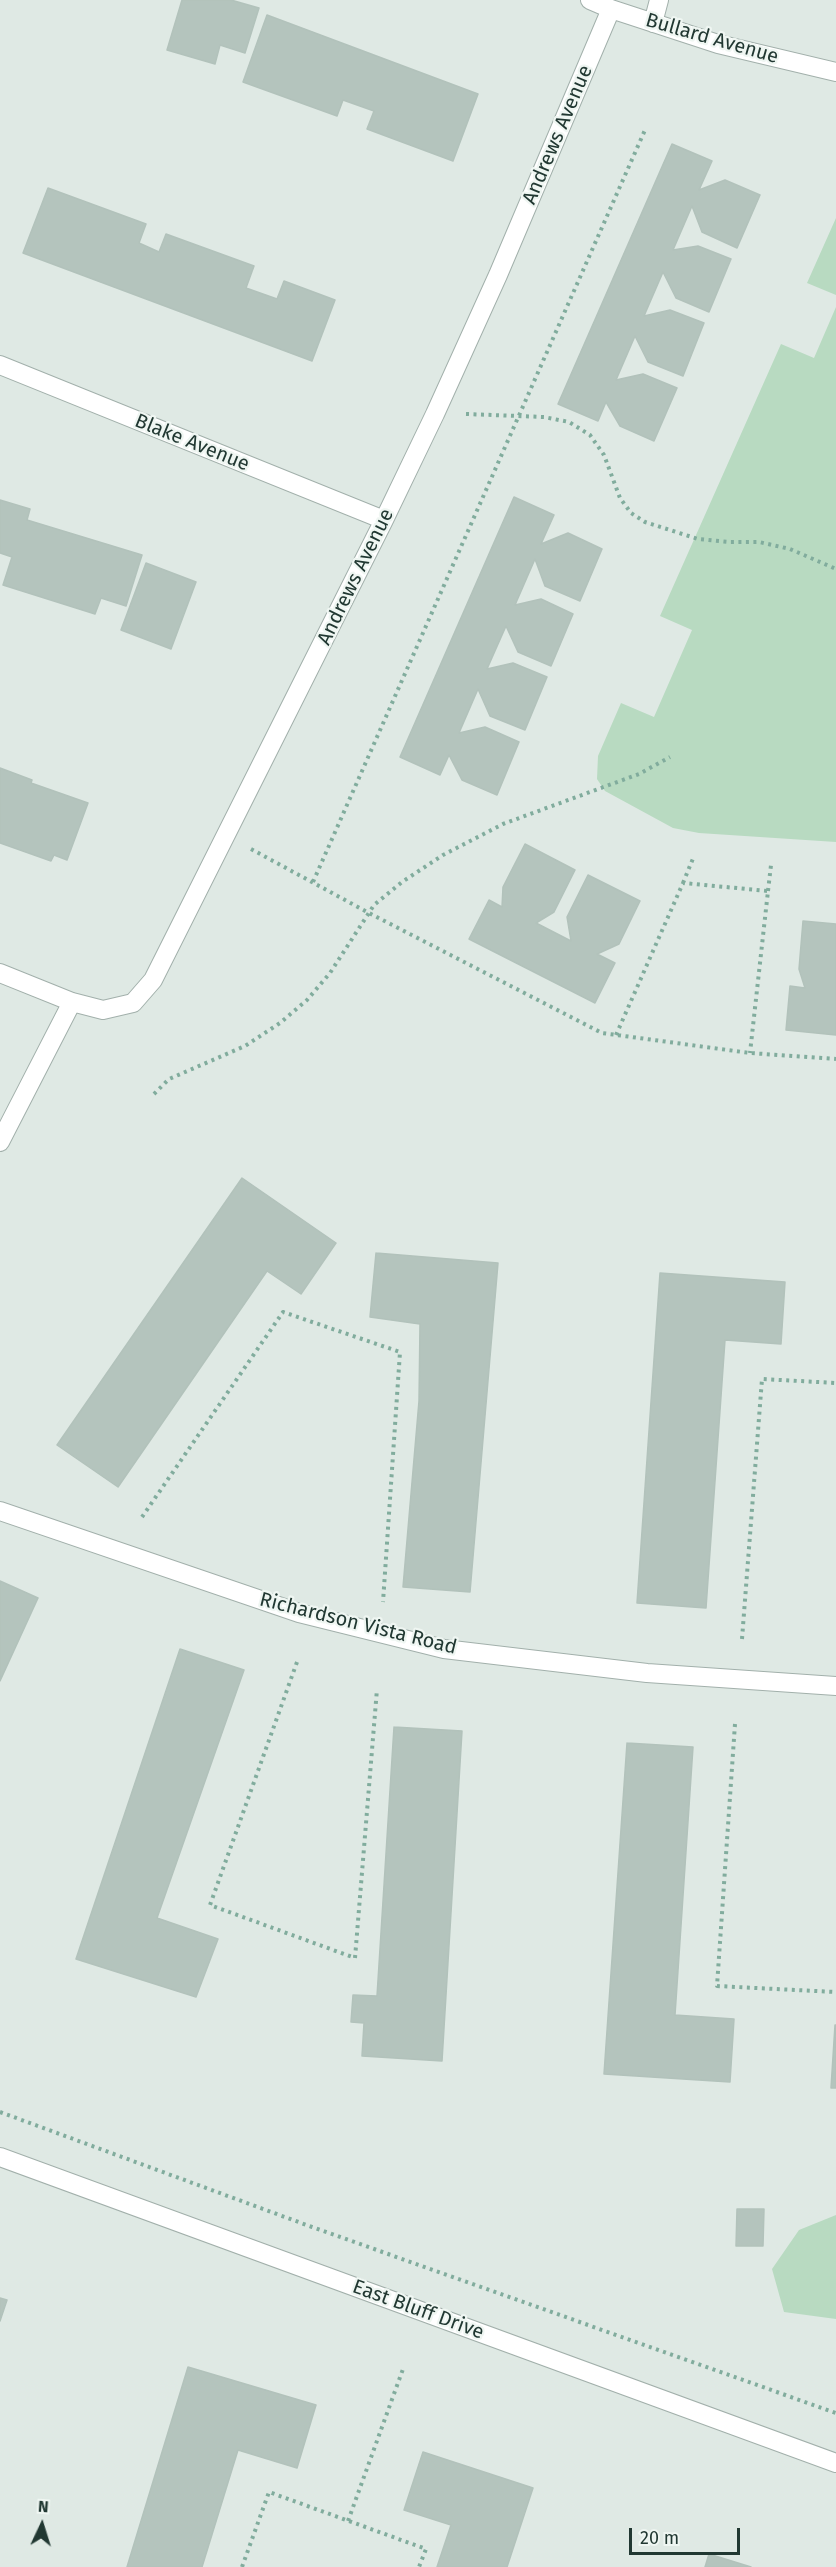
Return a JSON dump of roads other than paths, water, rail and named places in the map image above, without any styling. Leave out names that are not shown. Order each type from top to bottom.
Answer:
[{"type":"street","name":"Bullard Avenue","points":[[590,0],[718,44],[836,72]]},
{"type":"street","points":[[654,23],[659,0]]},
{"type":"street","name":"Andrews Avenue","points":[[0,973],[72,1002],[103,1010],[133,1003],[153,980],[435,414],[498,275],[611,9]]},
{"type":"street","name":"Blake Avenue","points":[[0,365],[384,520]]},
{"type":"street","points":[[0,1142],[72,1002]]},
{"type":"street","name":"Richardson Vista Road","points":[[0,1511],[299,1613],[444,1650],[647,1673],[836,1686]]},
{"type":"street","name":"East Bluff Drive","points":[[0,2157],[836,2463]]}]
